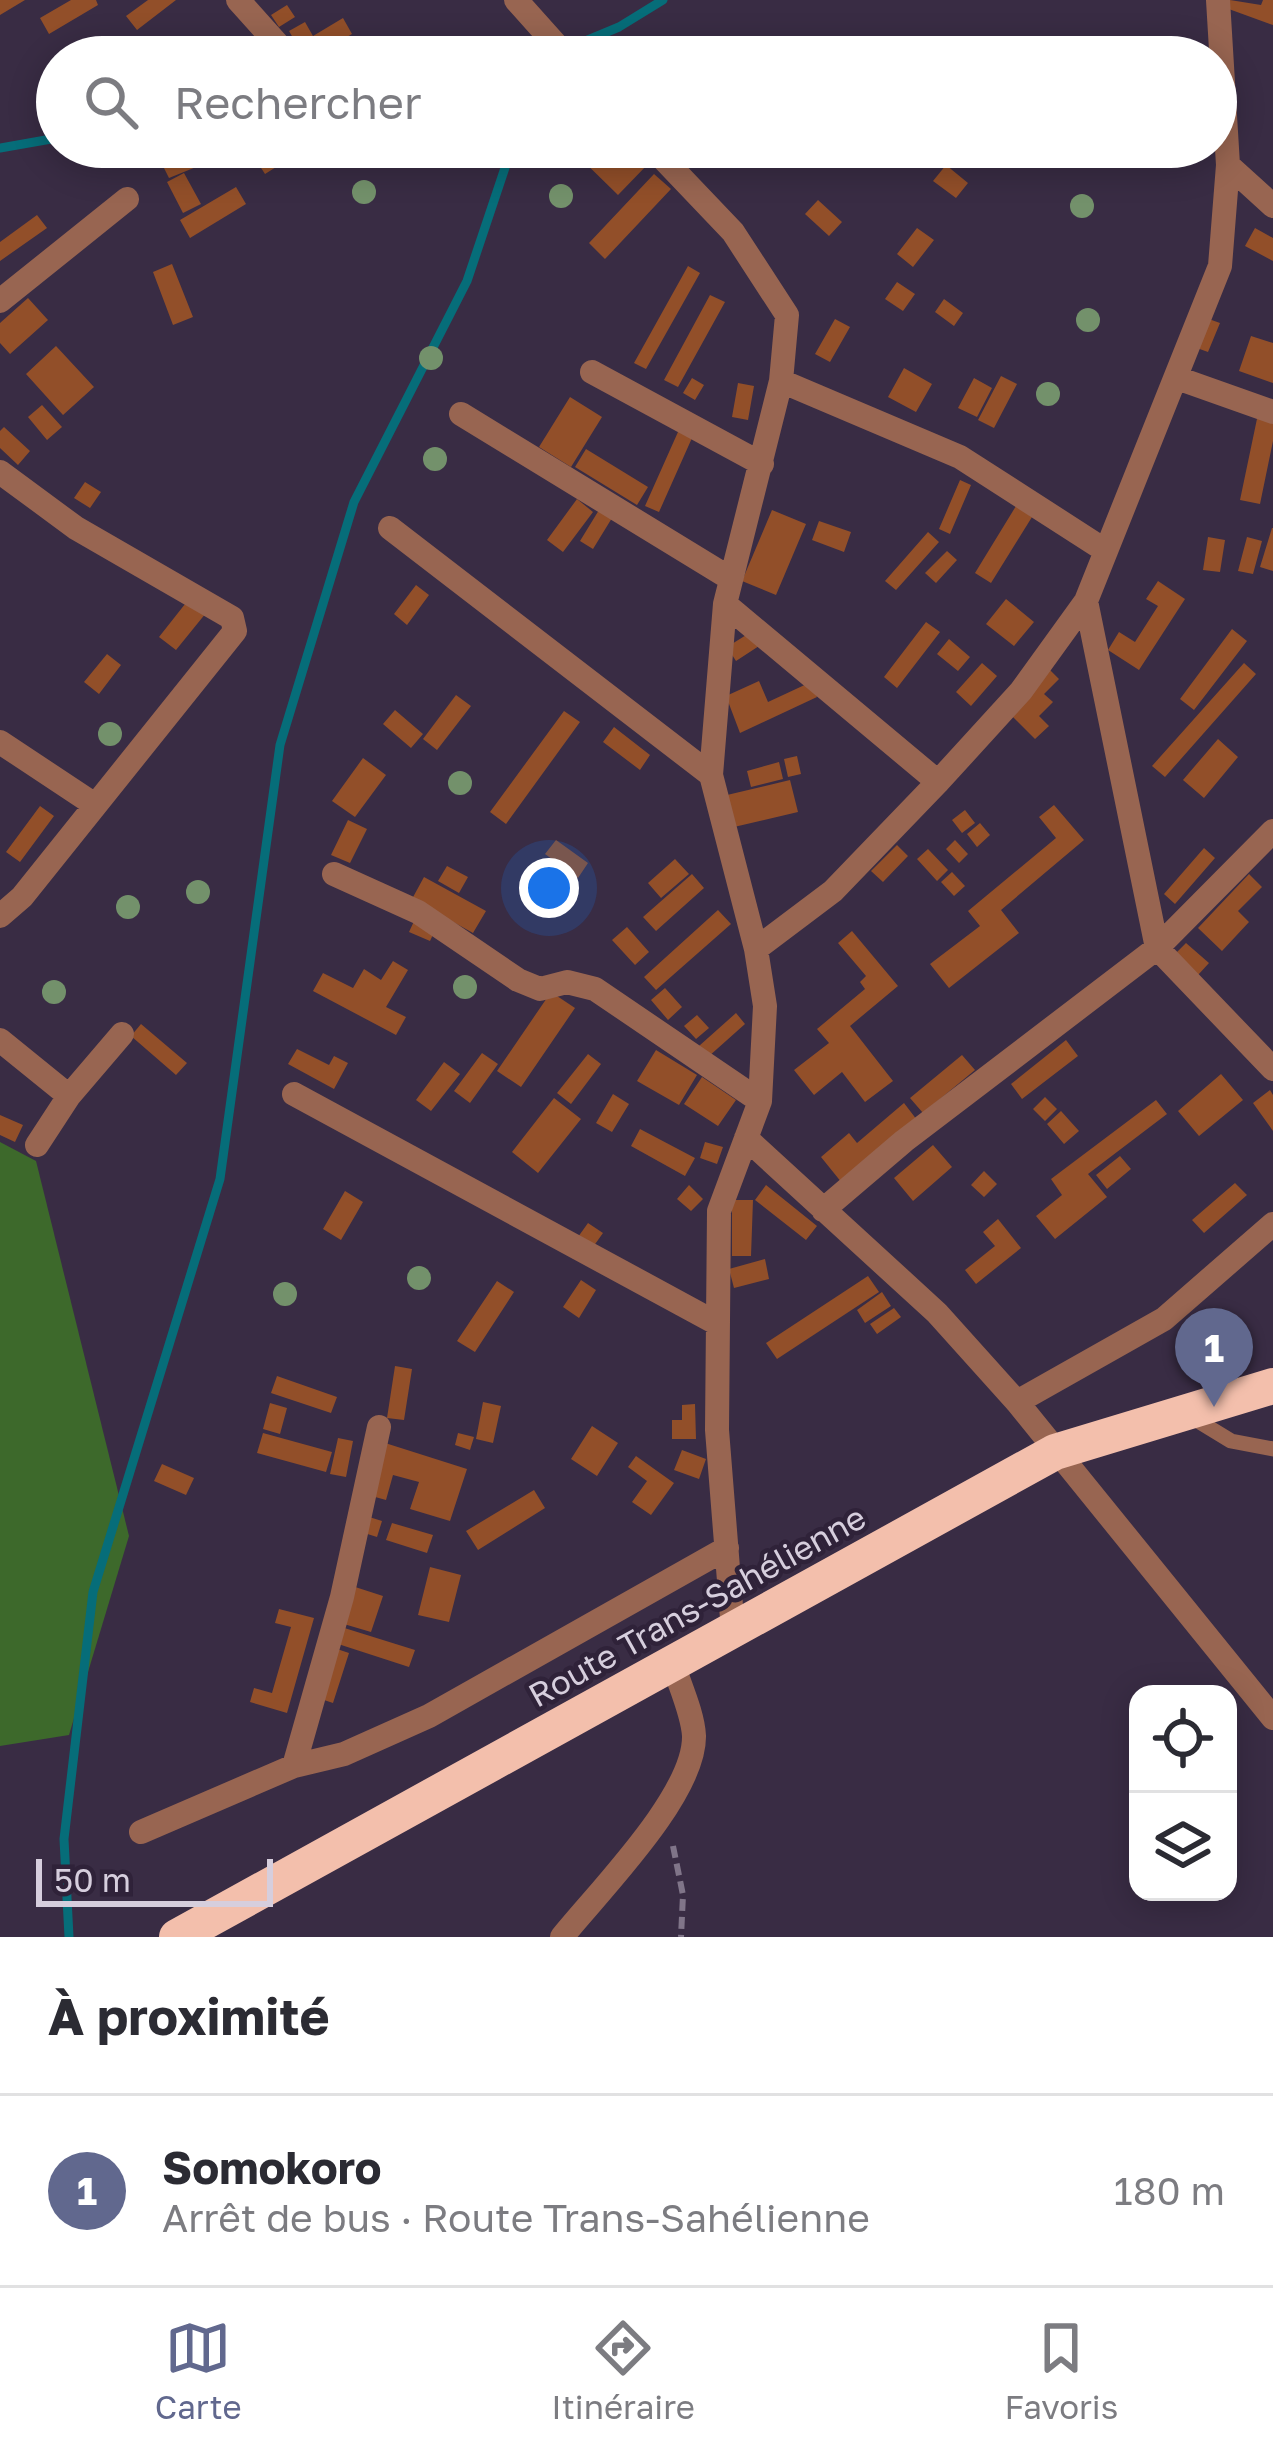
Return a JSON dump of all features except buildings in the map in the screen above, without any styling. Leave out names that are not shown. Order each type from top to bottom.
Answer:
[{"type":"highway","name":"Route Trans-Sahélienne","points":[[177,1937],[1055,1452],[1273,1386]]},
{"type":"street","points":[[238,0],[270,36]]},
{"type":"street","points":[[1218,0],[1220,36]]},
{"type":"street","points":[[520,5],[548,36]]},
{"type":"street","points":[[672,168],[733,232],[787,316],[781,381],[725,604],[710,775],[756,950],[765,1006],[760,1101],[719,1211],[717,1430],[733,1631]]},
{"type":"street","points":[[756,950],[833,892],[938,782],[1022,691],[1086,601],[1220,266],[1228,168]]},
{"type":"street","points":[[1232,168],[1273,206]]},
{"type":"street","points":[[0,301],[127,199]]},
{"type":"street","points":[[592,372],[762,464]]},
{"type":"street","points":[[1177,377],[1273,412]]},
{"type":"street","points":[[781,381],[960,457],[1106,551]]},
{"type":"street","points":[[461,414],[731,578]]},
{"type":"street","points":[[0,472],[76,527],[232,617],[236,632],[22,897],[0,916]]},
{"type":"street","points":[[390,528],[710,775]]},
{"type":"street","points":[[1086,601],[1157,948],[1273,1070]]},
{"type":"street","points":[[725,604],[938,782]]},
{"type":"street","points":[[0,742],[95,805]]},
{"type":"street","points":[[823,1210],[904,1141],[1157,948],[1273,831]]},
{"type":"street","points":[[334,874],[418,912],[518,980],[540,989],[567,982],[595,989],[760,1101]]},
{"type":"street","points":[[37,1145],[69,1096],[122,1034]]},
{"type":"street","points":[[0,1040],[69,1096]]},
{"type":"street","points":[[294,1094],[718,1324]]},
{"type":"street","points":[[746,1138],[937,1313],[1017,1402],[1273,1718]]},
{"type":"street","points":[[1017,1402],[1164,1318],[1273,1224]]},
{"type":"street","points":[[294,1766],[342,1597],[379,1427]]},
{"type":"street","points":[[141,1832],[294,1766],[344,1754],[429,1716],[727,1548]]},
{"type":"street","points":[[562,1937],[666,1809],[687,1769],[694,1735],[673,1664]]},
{"type":"lane","points":[[1182,1412],[1231,1441],[1273,1449]]},
{"type":"path","points":[[666,1809],[683,1895],[681,1937]]},
{"type":"green space","points":[[0,1142],[36,1161],[129,1536],[69,1735],[0,1746]]},
{"type":"waterway","points":[[597,36],[663,0]]},
{"type":"waterway","points":[[0,148],[36,142]]},
{"type":"waterway","points":[[69,1937],[64,1839],[93,1592],[220,1179],[280,745],[354,502],[467,281],[505,168]]},
{"type":"place","name":"Somokoro","points":[[1214,1407]]}]
